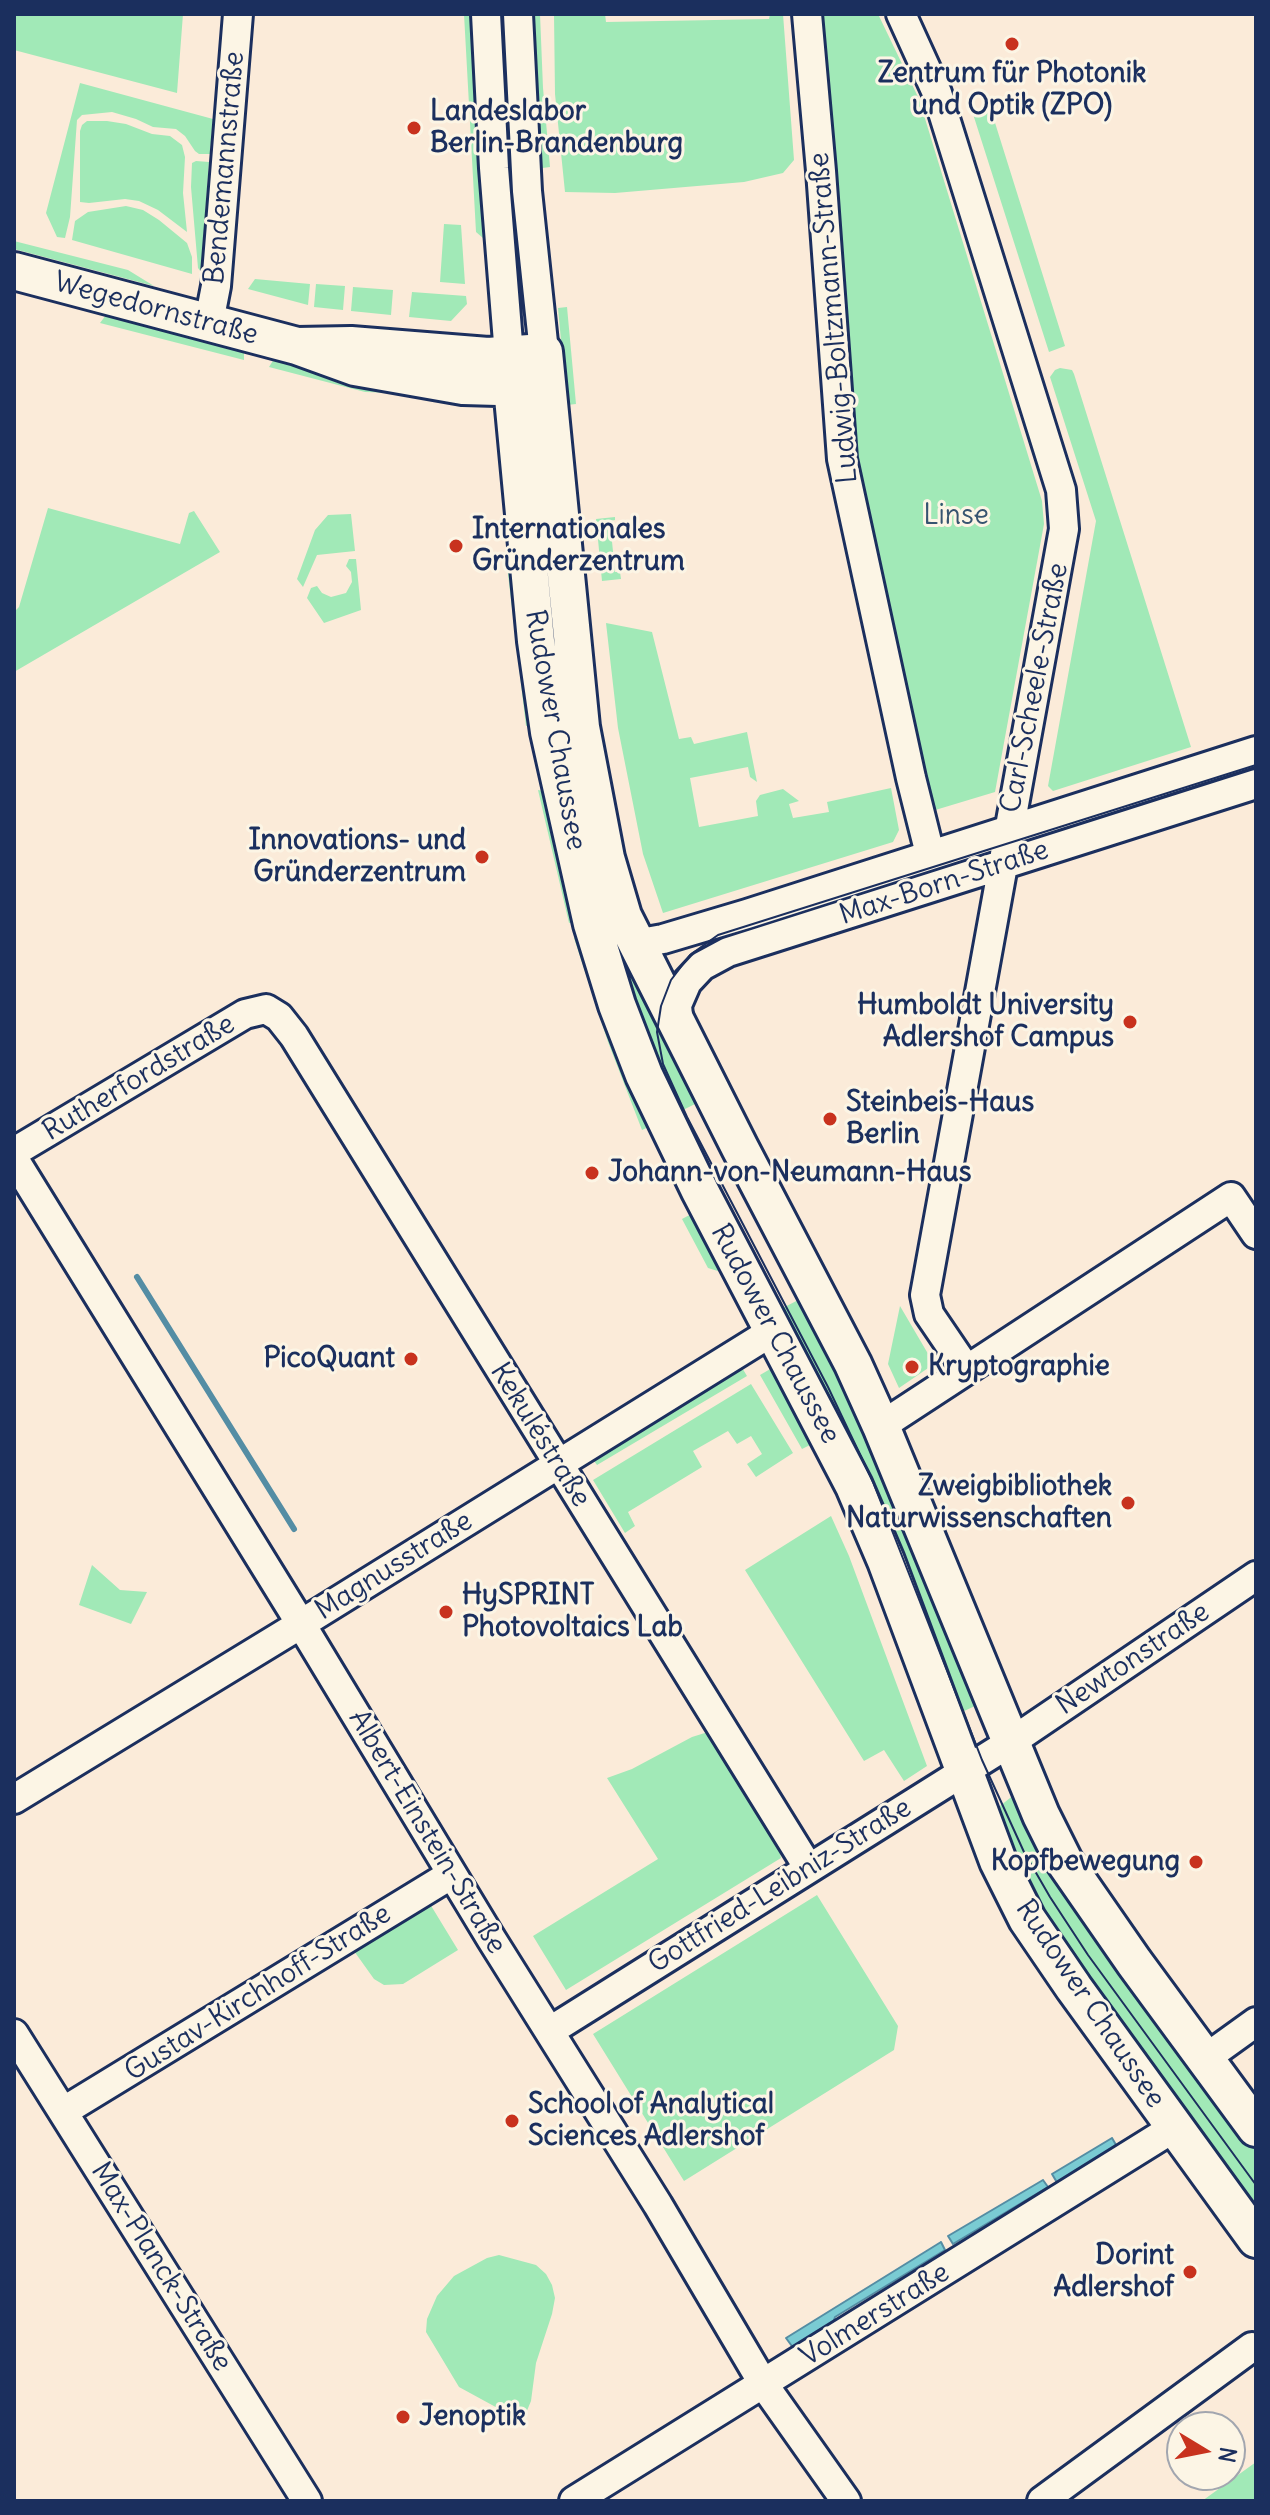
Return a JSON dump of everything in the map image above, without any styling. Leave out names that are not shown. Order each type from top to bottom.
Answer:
[{"type":"main road","name":"Wegedornstraße","points":[[14,271],[297,346],[351,345],[488,356],[528,369]]},
{"type":"main road","name":"Rudower Chaussee","points":[[528,369],[587,766],[606,858],[623,916],[853,1364],[1041,1815],[1064,1861],[1256,2128]]},
{"type":"main road","name":"Rudower Chaussee","points":[[528,369],[536,641],[549,732],[592,924],[617,1005],[644,1075],[700,1191],[854,1486],[886,1561],[998,1861],[1027,1919],[1256,2239]]},
{"type":"street","name":"Bendemannstraße","points":[[209,322],[216,286],[238,14]]},
{"type":"street","name":"Rudower Chaussee","points":[[486,14],[494,168],[528,369]]},
{"type":"street","name":"Rudower Chaussee","points":[[518,14],[527,191],[528,369]]},
{"type":"street","name":"Ludwig-Boltzmann-Straße","points":[[807,14],[842,459],[930,854]]},
{"type":"street","name":"Carl-Scheele-Straße","points":[[901,14],[937,93],[1061,490],[1064,529],[925,1295],[929,1314],[967,1370]]},
{"type":"street","name":"Max-Born-Straße","points":[[635,944],[691,931],[1256,751]]},
{"type":"street","name":"Max-Born-Straße","points":[[679,1028],[677,1005],[697,970],[738,948],[1256,784]]},
{"type":"street","name":"Rutherfordstraße","points":[[14,1152],[245,1014],[266,1009]]},
{"type":"street","name":"Kekuléstraße","points":[[266,1009],[279,1017],[294,1036],[808,1867]]},
{"type":"street","name":"Albert-Einstein-Straße","points":[[14,1159],[658,2205],[764,2385],[846,2501]]},
{"type":"street","points":[[881,1426],[1231,1197],[1256,1234]]},
{"type":"street","name":"Magnusstraße","points":[[14,1799],[773,1331]]},
{"type":"street","name":"Newtonstraße","points":[[1011,1742],[1256,1576]]},
{"type":"street","name":"Gottfried-Leibniz-Straße","points":[[550,2031],[1011,1742]]},
{"type":"street","name":"Gustav-Kirchhoff-Straße","points":[[64,2111],[452,1874]]},
{"type":"street","points":[[1206,2058],[1256,2022]]},
{"type":"street","name":"Max-Planck-Straße","points":[[14,2034],[307,2501]]},
{"type":"street","name":"Volmerstraße","points":[[574,2501],[1175,2127]]},
{"type":"street","points":[[1042,2501],[1252,2347]]},
{"type":"green space","points":[[14,14],[183,14],[177,93],[14,50]]},
{"type":"green space","points":[[464,14],[471,14],[483,238],[476,232]]},
{"type":"green space","points":[[496,14],[508,14],[528,294],[514,296]]},
{"type":"green space","points":[[534,14],[540,14],[550,167],[535,169],[541,155]]},
{"type":"green space","points":[[554,14],[605,14],[606,22],[769,19],[770,14],[783,14],[794,160],[783,173],[744,182],[615,193],[565,192],[555,94]]},
{"type":"green space","name":"Linse","points":[[817,14],[878,14],[919,99],[1042,501],[1044,524],[995,792],[932,811],[853,453]]},
{"type":"green space","points":[[80,83],[213,119],[210,154],[199,154],[176,129],[153,127],[112,112],[82,115],[77,120],[70,217],[65,238],[57,237],[46,213]]},
{"type":"green space","points":[[991,110],[1065,346],[1049,352],[973,114]]},
{"type":"green space","points":[[87,121],[126,124],[152,134],[170,136],[182,145],[187,232],[158,210],[139,201],[80,202],[80,131]]},
{"type":"green space","points":[[209,162],[201,272],[198,268],[191,187],[192,163]]},
{"type":"green space","points":[[126,206],[143,210],[187,243],[192,257],[192,274],[72,240],[75,221],[88,212]]},
{"type":"green space","points":[[444,224],[461,225],[465,284],[440,282]]},
{"type":"green space","points":[[14,241],[128,270],[154,286],[14,249]]},
{"type":"green space","points":[[255,279],[310,284],[308,305],[248,289]]},
{"type":"green space","points":[[316,284],[345,286],[343,310],[314,307]]},
{"type":"green space","points":[[353,287],[393,290],[391,315],[351,311]]},
{"type":"green space","points":[[412,292],[466,296],[467,304],[451,321],[409,317]]},
{"type":"green space","points":[[567,307],[576,404],[567,405],[558,308]]},
{"type":"green space","points":[[106,315],[244,351],[244,360],[100,323]]},
{"type":"green space","points":[[274,359],[359,382],[410,389],[395,393],[365,392],[269,367]]},
{"type":"green space","points":[[1060,368],[1072,370],[1074,374],[1191,747],[1053,791],[1048,786],[1096,521],[1050,377]]},
{"type":"green space","points":[[48,508],[180,544],[189,513],[194,511],[220,552],[14,672],[14,612],[19,607]]},
{"type":"green space","points":[[351,514],[355,551],[317,555],[303,587],[297,579],[315,530],[328,515]]},
{"type":"green space","points":[[615,517],[610,521],[615,572],[620,572],[621,579],[602,581],[596,519]]},
{"type":"green space","points":[[515,548],[536,724],[526,726],[505,549]]},
{"type":"green space","points":[[349,559],[356,559],[361,610],[324,623],[307,598],[311,588],[317,586],[322,593],[331,597],[346,593],[352,582],[351,572],[346,566]]},
{"type":"green space","points":[[606,623],[652,632],[679,739],[691,737],[694,744],[747,732],[757,782],[750,777],[748,767],[690,778],[699,827],[758,816],[756,801],[760,795],[783,789],[799,801],[789,804],[793,818],[829,812],[827,802],[891,788],[899,830],[893,842],[663,913],[643,854],[618,728]]},
{"type":"green space","points":[[1256,758],[1256,778],[1057,841],[1053,822]]},
{"type":"green space","points":[[538,790],[548,792],[552,807],[548,812],[572,913],[581,920],[569,923]]},
{"type":"green space","points":[[618,926],[699,1102],[673,1115],[604,930]]},
{"type":"green space","points":[[585,934],[653,1125],[642,1130],[608,1042],[574,938]]},
{"type":"green space","points":[[697,1211],[731,1275],[708,1268],[682,1219]]},
{"type":"green space","points":[[806,1296],[984,1702],[953,1716],[775,1312]]},
{"type":"green space","points":[[900,1306],[934,1364],[899,1388],[888,1364]]},
{"type":"green space","points":[[738,1361],[747,1376],[597,1465],[589,1454]]},
{"type":"green space","points":[[772,1368],[814,1443],[802,1449],[760,1375]]},
{"type":"green space","points":[[751,1384],[793,1453],[756,1477],[747,1464],[762,1454],[751,1436],[737,1444],[728,1431],[693,1451],[702,1467],[628,1512],[635,1526],[625,1533],[593,1480]]},
{"type":"green space","points":[[831,1516],[849,1556],[927,1766],[904,1781],[884,1750],[864,1761],[745,1570]]},
{"type":"green space","points":[[92,1565],[120,1590],[147,1592],[131,1624],[79,1605]]},
{"type":"green space","points":[[708,1732],[778,1845],[781,1858],[566,1990],[533,1936],[658,1859],[607,1778]]},
{"type":"green space","points":[[1020,1790],[1147,1998],[1256,2146],[1256,2221],[1072,1969],[990,1814]]},
{"type":"green space","points":[[817,1895],[898,2026],[894,2050],[684,2181],[593,2034]]},
{"type":"green space","points":[[430,1904],[458,1950],[403,1984],[384,1985],[374,1979],[354,1951]]},
{"type":"green space","points":[[499,2255],[536,2265],[546,2274],[555,2298],[536,2363],[531,2401],[526,2413],[514,2417],[459,2387],[426,2332],[427,2319],[437,2296],[454,2276]]},
{"type":"green space","points":[[1256,2462],[1256,2501],[1202,2501],[1216,2491],[1246,2491],[1246,2469]]},
{"type":"water","points":[[1112,2138],[1119,2150],[1059,2186],[1052,2174]]},
{"type":"water","points":[[1043,2180],[1048,2187],[953,2244],[948,2236]]},
{"type":"water","points":[[941,2242],[945,2250],[835,2317],[832,2326],[794,2349],[786,2338]]},
{"type":"waterway","points":[[137,1277],[294,1529]]},
{"type":"tram line","points":[[1256,765],[718,935],[690,955],[671,980],[661,1006],[657,1032],[663,1064],[687,1117],[828,1387],[873,1482],[982,1760],[1024,1852],[1088,1955],[1256,2185]]},
{"type":"place","name":"Zentrum für Photonik und Optik (ZPO)","points":[[1012,44]]},
{"type":"place","name":"Landeslabor Berlin-Brandenburg","points":[[414,128]]},
{"type":"place","name":"Internationales Gründerzentrum","points":[[456,546]]},
{"type":"place","name":"Innovations- und Gründerzentrum","points":[[482,857]]},
{"type":"place","name":"Humboldt University Adlershof Campus","points":[[1130,1022]]},
{"type":"place","name":"Steinbeis-Haus Berlin","points":[[830,1119]]},
{"type":"place","name":"Johann-von-Neumann-Haus","points":[[592,1173]]},
{"type":"place","name":"PicoQuant","points":[[411,1359]]},
{"type":"place","name":"Kryptographie","points":[[912,1367]]},
{"type":"place","name":"Zweigbibliothek Naturwissenschaften","points":[[1128,1503]]},
{"type":"place","name":"HySPRINT Photovoltaics Lab","points":[[446,1612]]},
{"type":"place","name":"Kopfbewegung","points":[[1196,1862]]},
{"type":"place","name":"School of Analytical Sciences Adlershof","points":[[512,2121]]},
{"type":"place","name":"Dorint Adlershof","points":[[1190,2272]]},
{"type":"place","name":"Jenoptik","points":[[403,2417]]}]
